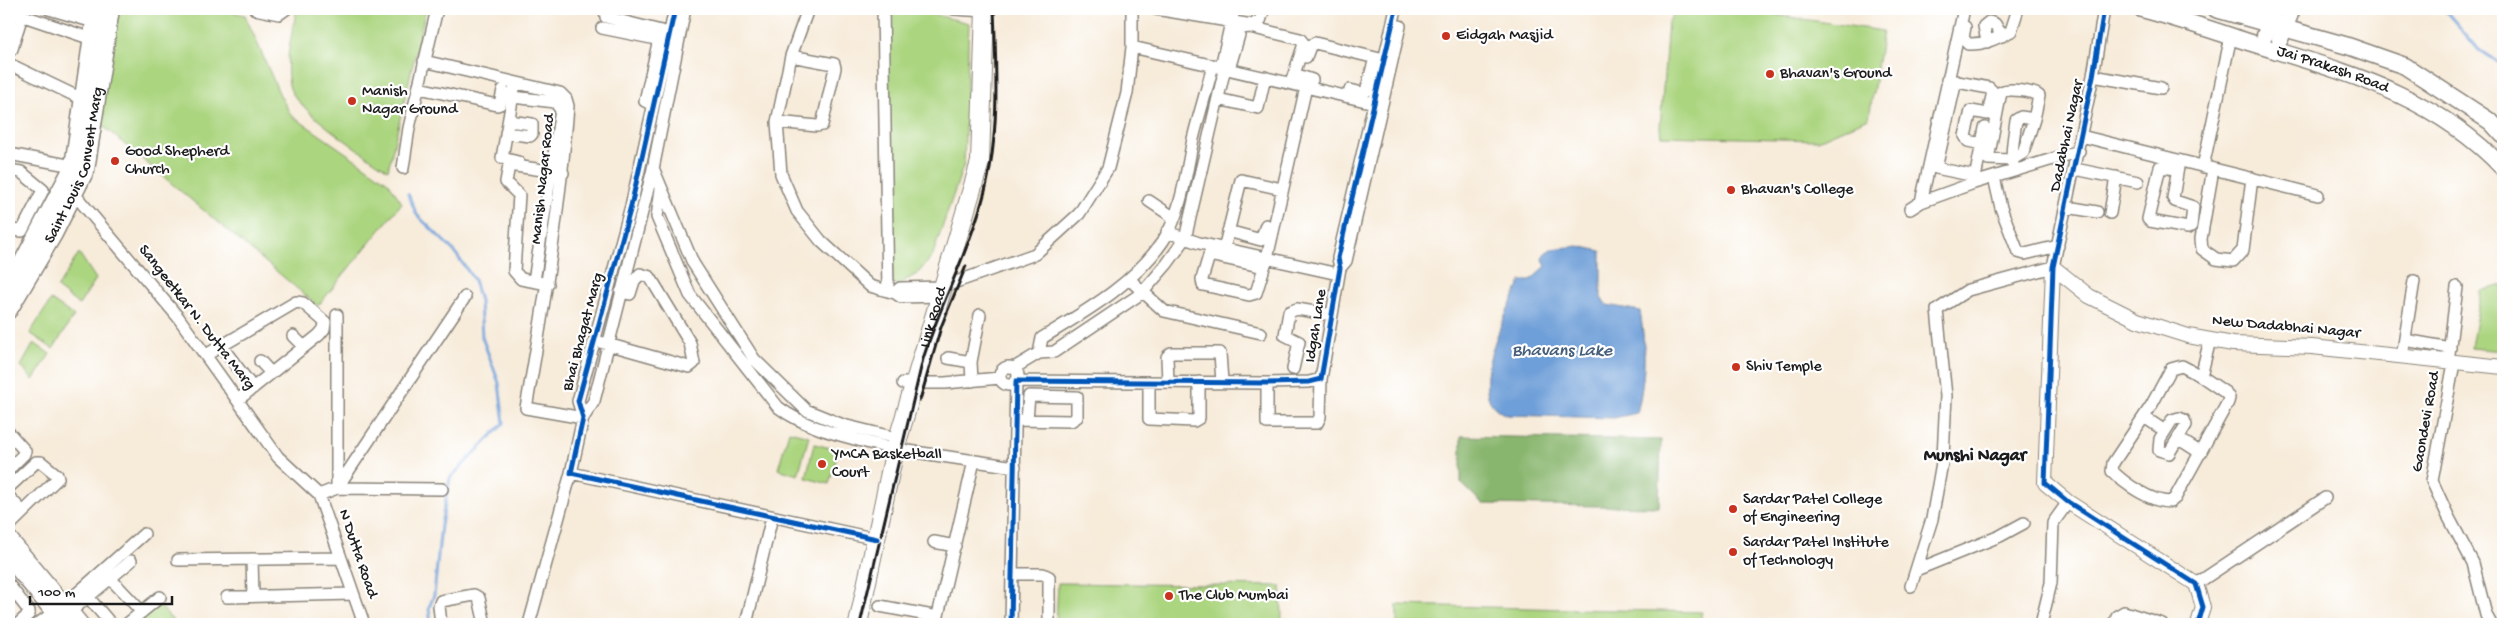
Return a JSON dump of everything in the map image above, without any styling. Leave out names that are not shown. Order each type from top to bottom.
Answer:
[{"type":"main road","name":"Saint Louis Convent Marg","points":[[11,277],[70,189],[86,170],[111,9]]},
{"type":"main road","name":"Jai Prakash Road","points":[[2142,9],[2278,49],[2346,72],[2412,99],[2463,131],[2503,168]]},
{"type":"main road","name":"Jai Prakash Road","points":[[2216,9],[2276,20],[2405,66],[2491,122],[2503,135]]},
{"type":"main road","points":[[2261,45],[2276,20],[2292,9]]},
{"type":"main road","name":"Link Road","points":[[872,539],[889,444],[936,291],[980,162],[979,10]]},
{"type":"main road","name":"Saint Louis Convent Marg","points":[[9,310],[70,189],[95,15]]},
{"type":"main road","points":[[2276,20],[2278,49]]},
{"type":"main road","points":[[9,539],[66,615]]},
{"type":"main road","points":[[848,624],[872,539]]},
{"type":"main road","points":[[858,624],[872,539]]},
{"type":"main road","points":[[10,562],[66,615]]},
{"type":"street","points":[[49,9],[95,15]]},
{"type":"street","points":[[255,9],[279,14],[286,9]]},
{"type":"street","points":[[404,168],[409,128],[437,9]]},
{"type":"street","points":[[605,9],[606,17],[665,38]]},
{"type":"street","name":"Bhai Bhagat Marg","points":[[529,624],[571,473],[583,418],[578,400],[629,213],[653,105],[653,77],[674,9]]},
{"type":"street","points":[[583,418],[594,400],[653,169],[685,9]]},
{"type":"street","points":[[808,9],[791,56],[776,122],[781,174],[796,211],[821,241],[870,286],[892,292],[901,297],[936,291],[1035,254],[1079,214],[1108,168],[1127,93],[1132,47],[1132,9]]},
{"type":"street","points":[[883,9],[892,292]]},
{"type":"street","points":[[954,9],[979,10]]},
{"type":"street","points":[[1156,9],[1211,13],[1230,21],[1257,24],[1264,9]]},
{"type":"street","points":[[1000,378],[1001,372],[1005,367],[1014,368],[1039,353],[1054,352],[1142,293],[1185,239],[1210,140],[1230,21],[1234,9]]},
{"type":"street","name":"Idgah Lane","points":[[1016,381],[1199,386],[1222,382],[1309,382],[1321,379],[1339,271],[1346,261],[1351,219],[1378,103],[1385,55],[1396,9]]},
{"type":"street","name":"Idgah Lane","points":[[1378,103],[1373,86],[1404,9]]},
{"type":"street","points":[[1921,202],[1932,167],[1952,80],[1964,9]]},
{"type":"street","points":[[1970,9],[1963,38],[1968,44],[1977,45],[2010,32],[2014,26],[2018,9]]},
{"type":"street","name":"Dadabhai Nagar","points":[[2053,267],[2079,151],[2104,9]]},
{"type":"street","points":[[9,11],[92,39]]},
{"type":"street","points":[[12,49],[22,15]]},
{"type":"street","points":[[1987,42],[1984,26],[1989,22],[1995,24],[2002,36]]},
{"type":"street","points":[[1039,353],[1042,338],[1096,305],[1129,279],[1154,253],[1167,232],[1180,199],[1203,104],[1241,28],[1250,27],[1300,39],[1304,44],[1302,82]]},
{"type":"street","points":[[602,28],[665,38]]},
{"type":"street","points":[[2231,36],[2208,168],[2201,239],[2202,249],[2216,259],[2233,261],[2243,250],[2252,178]]},
{"type":"street","points":[[1210,250],[1202,279],[1203,285],[1254,294],[1265,262],[1278,188],[1310,46],[1315,43],[1385,55]]},
{"type":"street","points":[[1132,47],[1265,77],[1302,82],[1378,103]]},
{"type":"street","points":[[872,49],[884,48]]},
{"type":"street","points":[[776,122],[822,125],[835,68],[834,64],[791,56]]},
{"type":"street","name":"Manish Nagar Road","points":[[424,62],[560,93],[566,99],[568,106],[557,170],[548,284],[526,408],[583,418]]},
{"type":"street","points":[[9,64],[82,99]]},
{"type":"street","points":[[2093,76],[2161,88]]},
{"type":"street","points":[[1203,104],[1258,108],[1265,77]]},
{"type":"street","points":[[1952,80],[1992,90],[1975,180]]},
{"type":"street","points":[[419,88],[497,105],[500,104],[515,83]]},
{"type":"street","points":[[1350,90],[1362,93],[1373,86]]},
{"type":"street","points":[[1910,209],[1921,202],[1975,180],[1994,177],[2012,165],[2024,151],[2039,99],[2036,94],[2006,90],[2001,92],[1988,156],[1990,160],[2012,165],[2079,151]]},
{"type":"street","points":[[508,93],[509,120],[503,160],[557,170]]},
{"type":"street","points":[[508,93],[555,102],[561,110],[557,170],[534,281]]},
{"type":"street","points":[[1982,144],[1968,141],[1965,136],[1971,111],[1988,114]]},
{"type":"street","points":[[2012,165],[2016,120],[2021,117],[2034,120]]},
{"type":"street","points":[[506,133],[530,136],[532,134],[532,124],[509,120]]},
{"type":"street","points":[[1194,136],[1210,140]]},
{"type":"street","points":[[2081,136],[2178,165],[2208,168],[2318,195]]},
{"type":"street","points":[[644,146],[693,263],[754,359],[806,410],[889,444]]},
{"type":"street","points":[[9,154],[73,166]]},
{"type":"street","points":[[2178,165],[2173,198],[2175,201],[2194,207],[2191,226],[2188,228],[2150,221],[2148,219],[2160,167],[2178,165]]},
{"type":"street","points":[[548,284],[521,279],[514,271],[519,195],[506,184],[508,166],[557,170]]},
{"type":"street","points":[[1932,167],[1975,180]]},
{"type":"street","points":[[2075,169],[2138,182]]},
{"type":"street","points":[[9,170],[21,172],[43,190],[22,230]]},
{"type":"street","points":[[1994,177],[2001,208],[2018,252],[2025,254],[2058,246]]},
{"type":"street","points":[[2110,213],[2116,177]]},
{"type":"street","points":[[1224,249],[1241,180],[1278,188]]},
{"type":"street","points":[[661,187],[657,217],[690,295],[778,407],[791,416],[832,433],[974,461],[1015,467]]},
{"type":"street","points":[[1228,231],[1262,240],[1278,188]]},
{"type":"street","name":"Sangeetkar N. Dutta Marg","points":[[70,189],[178,317],[239,399],[278,457],[319,496]]},
{"type":"street","points":[[1149,201],[1173,218]]},
{"type":"street","points":[[2066,207],[2096,212]]},
{"type":"street","points":[[629,213],[641,216]]},
{"type":"street","points":[[9,230],[22,230],[34,242]]},
{"type":"street","points":[[1167,232],[1210,250],[1265,262],[1339,271]]},
{"type":"street","points":[[1210,250],[1224,249],[1265,262]]},
{"type":"street","points":[[1911,586],[1932,519],[1943,457],[1946,396],[1937,310],[1968,290],[2053,267],[2045,483],[2068,502],[2196,584],[2203,607],[2198,624]]},
{"type":"street","name":"New Dadabhai Nagar","points":[[2053,267],[2089,296],[2137,320],[2188,336],[2233,344],[2312,347],[2402,357],[2451,358],[2503,367]]},
{"type":"street","points":[[594,340],[689,367],[694,363],[690,343],[650,277],[640,274],[634,280],[630,294],[621,292]]},
{"type":"street","points":[[1129,279],[1142,293],[1164,311],[1261,333]]},
{"type":"street","points":[[2402,357],[2414,282]]},
{"type":"street","name":"Gaondevi Road","points":[[2457,287],[2451,358],[2432,481],[2473,563],[2486,615],[2491,624]]},
{"type":"street","points":[[337,488],[465,296]]},
{"type":"street","points":[[206,355],[296,302],[303,303],[325,322],[324,329],[319,335],[239,399]]},
{"type":"street","points":[[1293,369],[1299,342],[1298,339],[1285,335],[1289,312],[1297,309],[1332,315]]},
{"type":"street","points":[[337,315],[337,488]]},
{"type":"street","points":[[972,381],[971,362],[980,315]]},
{"type":"street","points":[[293,336],[304,347]]},
{"type":"street","points":[[2201,376],[2210,340]]},
{"type":"street","points":[[2405,340],[2451,358]]},
{"type":"street","points":[[222,347],[253,388]]},
{"type":"street","points":[[1167,385],[1167,357],[1171,353],[1220,353],[1222,382]]},
{"type":"street","points":[[948,358],[971,362]]},
{"type":"street","points":[[260,361],[271,373]]},
{"type":"street","points":[[2182,366],[2201,376],[2226,393],[2229,398],[2175,498],[2170,502],[2162,502],[2120,479],[2112,471],[2113,463],[2144,417],[2171,368],[2182,366]]},
{"type":"street","points":[[1014,368],[1018,376],[1016,381],[1021,420]]},
{"type":"street","points":[[908,383],[945,383],[1000,378]]},
{"type":"street","points":[[1000,378],[1006,384],[1012,385],[1016,381]]},
{"type":"street","points":[[1268,383],[1268,423],[1317,422],[1320,419],[1321,379]]},
{"type":"street","points":[[1149,385],[1149,419],[1194,421],[1199,418],[1199,386],[1183,389]]},
{"type":"street","points":[[1011,624],[1015,467],[1021,420],[1029,396],[1077,397],[1077,417],[1074,420],[1021,420]]},
{"type":"street","points":[[2144,417],[2165,431]]},
{"type":"street","points":[[2172,420],[2184,420],[2186,425],[2180,439],[2169,453],[2164,454],[2159,450],[2158,446],[2165,431],[2172,420]]},
{"type":"street","points":[[9,434],[25,451],[9,469]]},
{"type":"street","points":[[2180,439],[2201,453]]},
{"type":"street","points":[[880,606],[937,621],[974,461]]},
{"type":"street","points":[[9,487],[36,462],[41,462],[57,475],[57,480],[9,526]]},
{"type":"street","points":[[571,473],[872,539]]},
{"type":"street","points":[[319,496],[337,488],[442,489]]},
{"type":"street","name":"N Dutta Road","points":[[319,496],[364,624]]},
{"type":"street","points":[[9,497],[24,512]]},
{"type":"street","points":[[2196,584],[2325,498]]},
{"type":"street","points":[[2041,624],[2052,583],[2053,523],[2068,502]]},
{"type":"street","points":[[746,624],[772,517]]},
{"type":"street","points":[[1916,570],[2000,536],[2024,524]]},
{"type":"street","points":[[66,615],[144,534]]},
{"type":"street","points":[[934,542],[955,546]]},
{"type":"street","points":[[178,560],[340,558]]},
{"type":"street","points":[[252,559],[253,596]]},
{"type":"street","points":[[38,624],[66,615],[88,597],[107,574],[131,561]]},
{"type":"street","points":[[107,574],[142,612]]},
{"type":"street","points":[[1012,574],[1043,574],[1049,578],[1049,624]]},
{"type":"street","points":[[9,585],[30,614],[18,624]]},
{"type":"street","points":[[227,597],[353,594]]},
{"type":"street","points":[[441,624],[439,606],[441,601],[474,595],[479,598],[485,624]]},
{"type":"street","points":[[88,597],[111,624]]},
{"type":"street","points":[[127,624],[160,597]]},
{"type":"street","points":[[2114,624],[2117,616],[2124,612],[2162,624]]},
{"type":"green space","points":[[109,9],[219,9],[245,15],[280,95],[291,115],[388,182],[402,203],[318,306],[92,117]]},
{"type":"green space","name":"Manish Nagar Ground","points":[[297,9],[426,9],[388,170],[332,131],[293,95],[289,85],[287,66]]},
{"type":"green space","points":[[886,9],[912,9],[969,23],[964,164],[932,257],[917,274],[897,285],[893,283]]},
{"type":"green space","name":"Bhavan's Ground","points":[[1678,9],[1735,9],[1883,31],[1869,118],[1818,140],[1661,136],[1668,22]]},
{"type":"green space","points":[[79,253],[96,279],[79,305],[57,288]]},
{"type":"green space","points":[[2503,285],[2503,351],[2471,348],[2481,291]]},
{"type":"green space","points":[[51,300],[74,316],[53,349],[30,333]]},
{"type":"green space","points":[[34,343],[50,354],[33,380],[21,366]]},
{"type":"green space","points":[[789,431],[809,436],[798,475],[778,469]]},
{"type":"green space","points":[[1461,436],[1661,440],[1659,507],[1483,504],[1461,483]]},
{"type":"green space","name":"YMCA Basketball Court","points":[[814,444],[839,450],[829,484],[806,478]]},
{"type":"green space","name":"The Club Mumbai","points":[[1058,583],[1281,586],[1282,624],[1056,624]]},
{"type":"green space","points":[[159,605],[176,624],[137,624]]},
{"type":"green space","points":[[1397,605],[1702,612],[1699,624],[1397,624]]},
{"type":"water","name":"Bhavans Lake","points":[[1578,246],[1601,251],[1601,298],[1607,305],[1640,311],[1644,362],[1637,413],[1614,418],[1506,415],[1492,405],[1488,396],[1487,383],[1491,353],[1503,322],[1521,281],[1530,281],[1546,266],[1543,259],[1545,253],[1551,249]]},
{"type":"waterway","points":[[2444,9],[2479,50],[2503,66]]},
{"type":"waterway","points":[[408,194],[417,215],[454,251],[474,280],[480,301],[482,337],[499,383],[504,423],[450,478],[441,525],[434,595],[429,608],[431,624]]},
{"type":"railway","points":[[860,624],[923,359],[972,234],[990,169],[996,100],[994,9]]},
{"type":"railway","points":[[920,400],[941,327],[966,266]]},
{"type":"cycle path","points":[[675,9],[631,206],[578,401],[583,418],[571,473],[877,539]]},
{"type":"cycle path","points":[[1011,624],[1016,381],[1267,383],[1309,382],[1321,379],[1340,268],[1338,258],[1396,9]]},
{"type":"cycle path","points":[[2104,9],[2093,76],[2053,267],[2045,483],[2068,502],[2196,584],[2203,607],[2198,624]]},
{"type":"place","name":"Eidgah Masjid","points":[[1446,36]]},
{"type":"place","name":"Bhavan's Ground","points":[[1770,74]]},
{"type":"place","name":"Manish Nagar Ground","points":[[352,101]]},
{"type":"place","name":"Good Shepherd Church","points":[[115,161]]},
{"type":"place","name":"Bhavan's College","points":[[1731,190]]},
{"type":"place","name":"Shiv Temple","points":[[1736,367]]},
{"type":"place","name":"YMCA Basketball Court","points":[[822,464]]},
{"type":"place","name":"Sardar Patel College of Engineering","points":[[1733,509]]},
{"type":"place","name":"Sardar Patel Institute of Technology","points":[[1733,552]]},
{"type":"place","name":"The Club Mumbai","points":[[1169,596]]},
{"type":"district","name":"Munshi Nagar","points":[[1975,456]]}]
